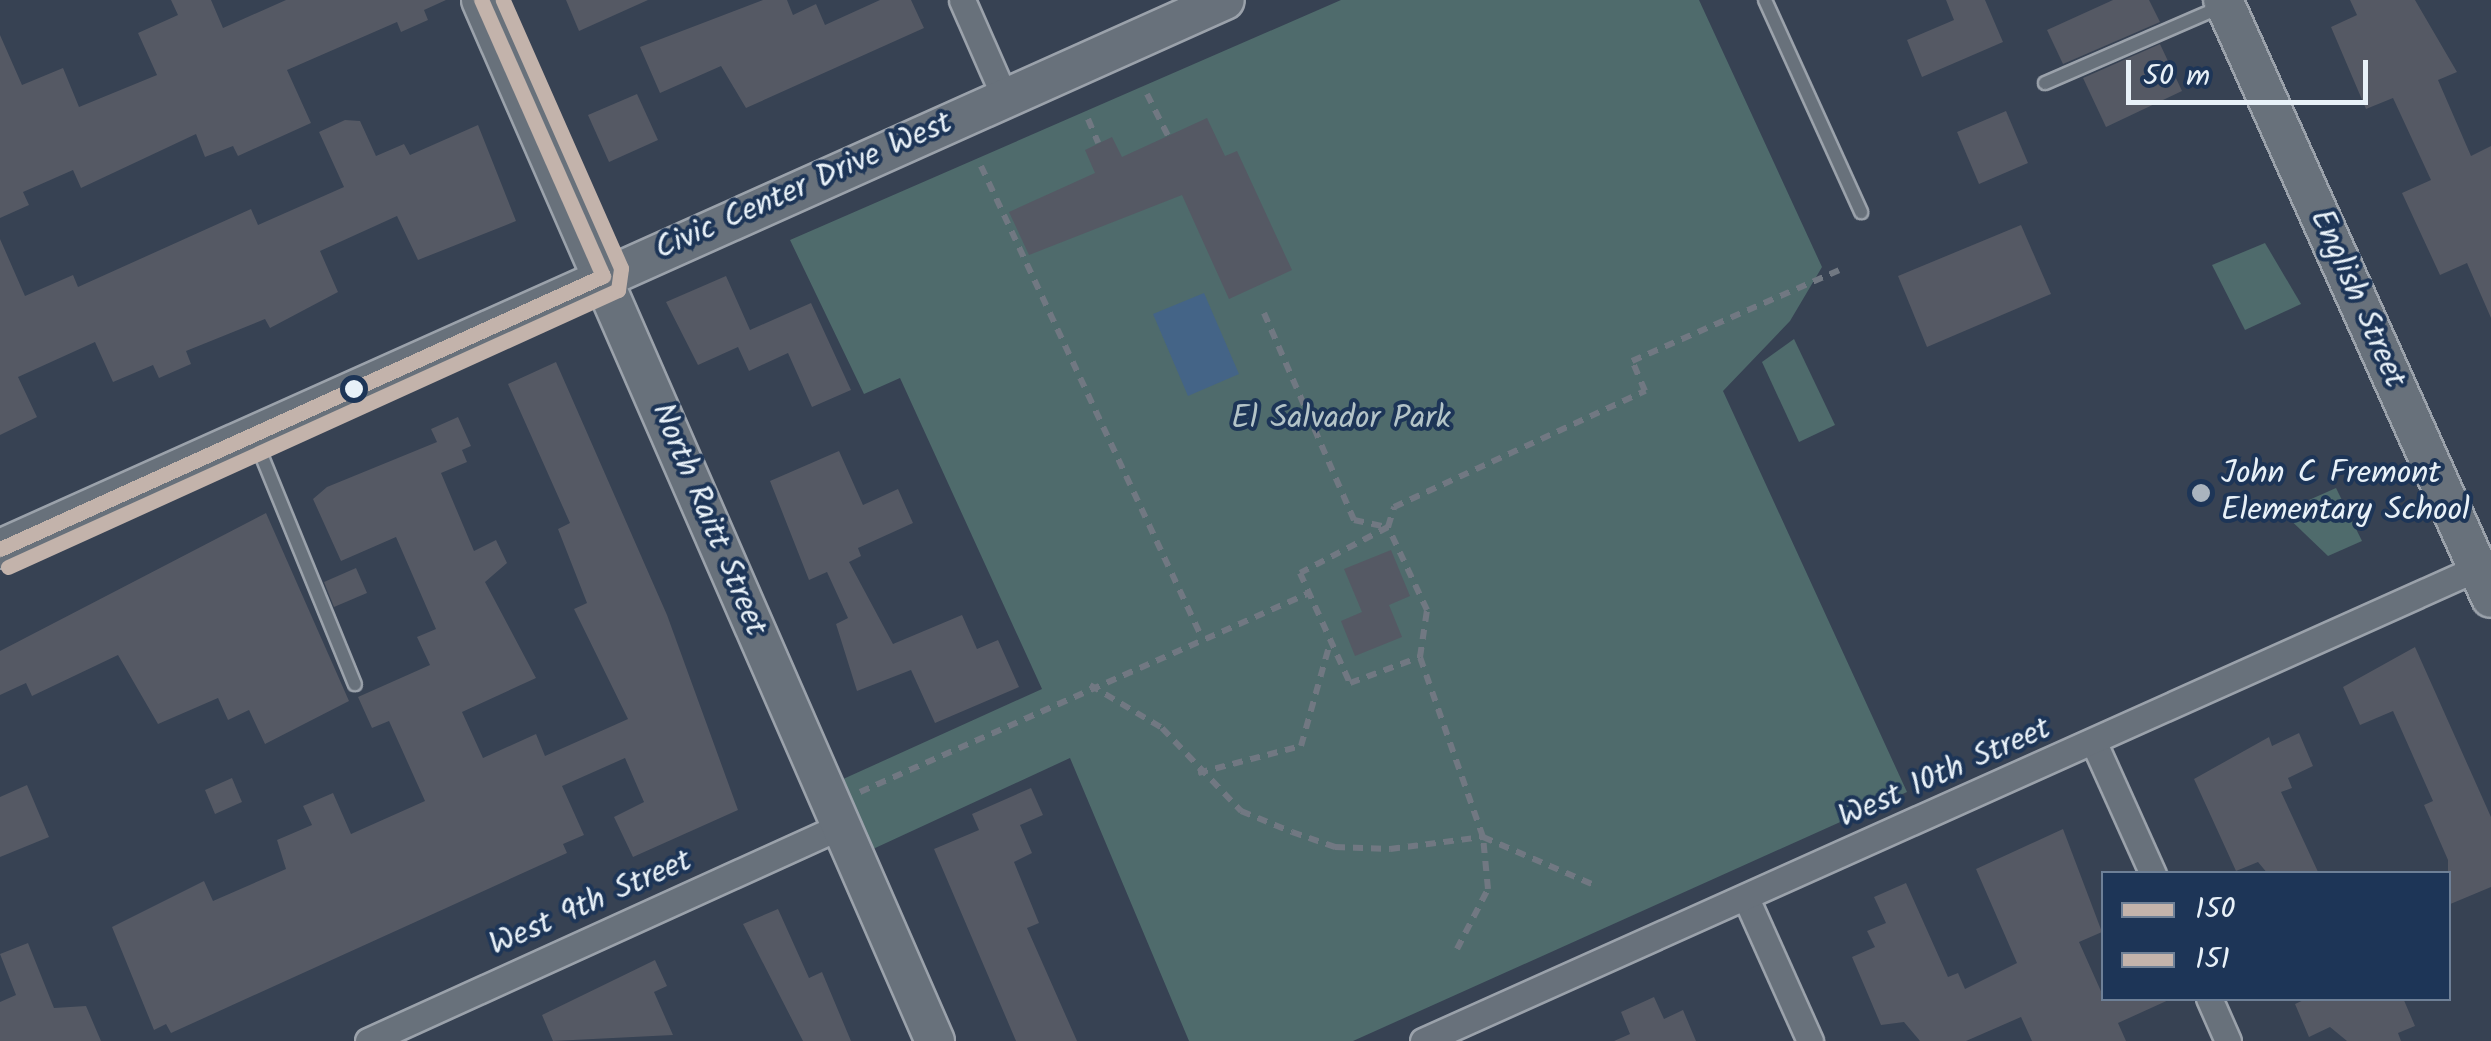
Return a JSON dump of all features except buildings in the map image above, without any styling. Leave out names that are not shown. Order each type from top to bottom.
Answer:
[{"type":"street","name":"North Raitt Street","points":[[480,0],[845,812],[934,1041]]},
{"type":"street","points":[[962,0],[1005,98]]},
{"type":"street","name":"Civic Center Drive West","points":[[0,549],[1226,0]]},
{"type":"street","name":"English Street","points":[[2224,2],[2487,577]]},
{"type":"street","name":"West 10th Street","points":[[1423,1041],[2094,743],[2487,577]]},
{"type":"street","points":[[2094,743],[2152,871]]},
{"type":"street","name":"West 9th Street","points":[[368,1041],[845,812]]},
{"type":"street","points":[[1746,898],[1810,1041]]},
{"type":"street","points":[[2209,1001],[2228,1041]]},
{"type":"lane","points":[[1765,0],[1862,212]]},
{"type":"lane","points":[[2046,84],[2224,2]]},
{"type":"lane","points":[[253,434],[355,684]]},
{"type":"path","points":[[1147,94],[1168,136]]},
{"type":"path","points":[[1088,120],[1098,143]]},
{"type":"path","points":[[981,166],[1202,638]]},
{"type":"path","points":[[1457,949],[1488,889],[1483,837],[1420,657],[1427,610],[1388,527],[1394,507],[1646,391],[1632,361],[1839,270]]},
{"type":"path","points":[[1264,313],[1354,520],[1388,527]]},
{"type":"path","points":[[1388,527],[1300,573],[1350,682],[1420,657]]},
{"type":"path","points":[[845,812],[1090,684],[1307,594]]},
{"type":"path","points":[[1198,773],[1301,746],[1330,642]]},
{"type":"path","points":[[1090,684],[1162,728],[1198,773],[1241,811],[1335,846],[1483,837],[1596,886]]},
{"type":"green space","name":"El Salvador Park","points":[[1341,0],[1699,0],[1822,267],[1790,321],[1723,391],[1907,792],[1353,1041],[1189,1041],[1070,758],[873,849],[841,780],[1042,689],[900,378],[864,394],[790,240]]},
{"type":"green space","points":[[2265,243],[2301,304],[2245,330],[2212,265]]},
{"type":"green space","points":[[1794,339],[1835,425],[1799,442],[1762,362]]},
{"type":"green space","points":[[2336,488],[2362,541],[2328,556],[2282,512]]},
{"type":"water","points":[[1204,293],[1239,374],[1188,396],[1153,314]]},
{"type":"transit line","name":"150","points":[[0,549],[603,276],[481,0]]},
{"type":"transit line","name":"151","points":[[8,567],[618,290],[621,268],[503,0]]},
{"type":"place","name":"John C Fremont Elementary School","points":[[2201,493]]}]
